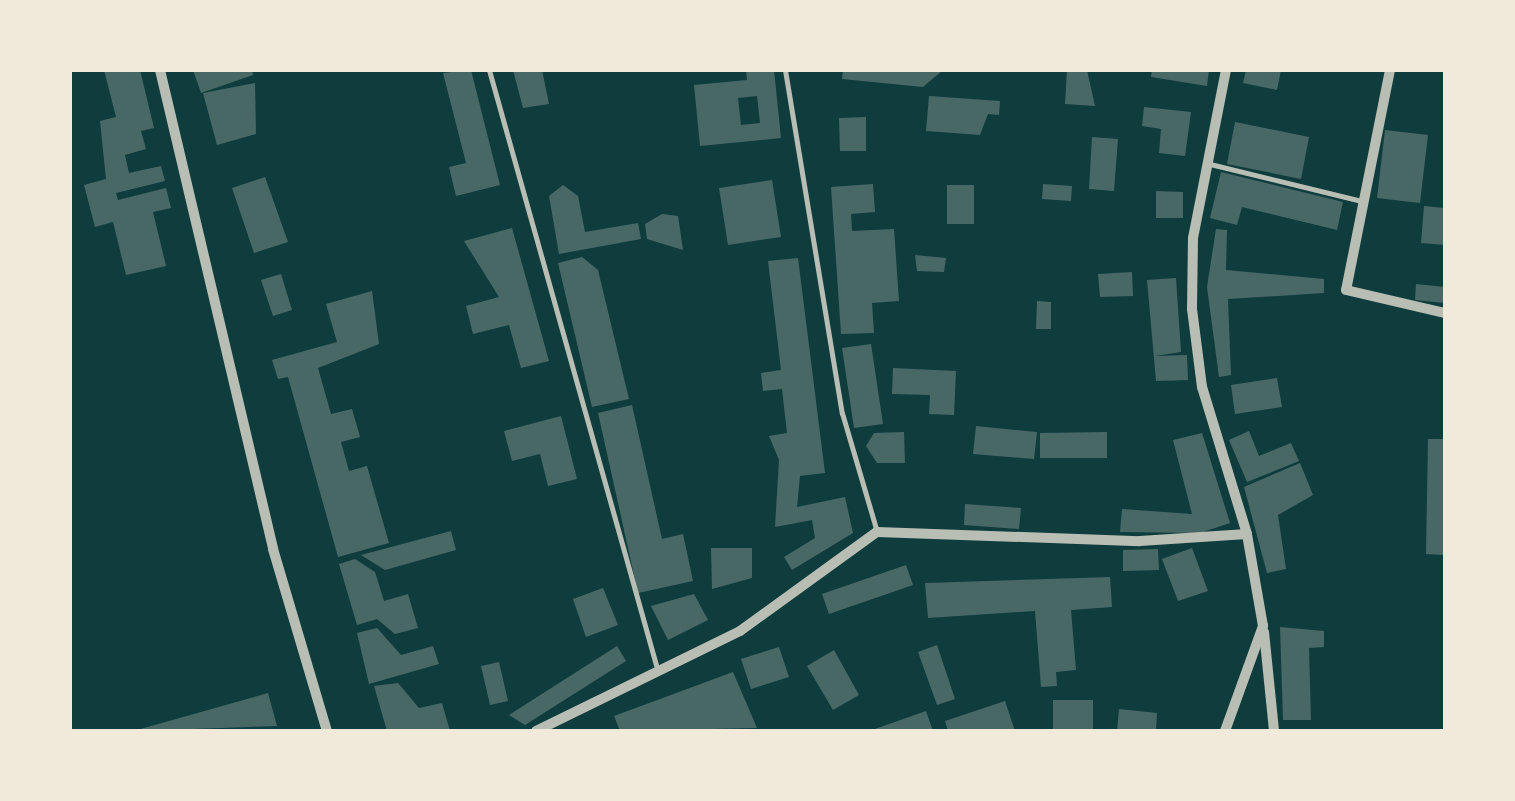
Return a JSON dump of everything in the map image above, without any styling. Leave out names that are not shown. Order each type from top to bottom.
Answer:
[{"type":"street","points":[[160,70],[273,548],[328,731]]},
{"type":"street","points":[[1226,70],[1208,163],[1192,309],[1202,387],[1247,534],[1263,626],[1274,731]]},
{"type":"street","points":[[1390,70],[1346,290],[1445,313]]},
{"type":"street","points":[[536,731],[656,665],[740,630],[877,532],[1140,541],[1247,534]]},
{"type":"street","points":[[1225,731],[1263,626]]},
{"type":"lane","points":[[488,70],[656,665]]},
{"type":"lane","points":[[785,70],[842,413],[877,532]]},
{"type":"lane","points":[[1208,163],[1362,202]]},
{"type":"building","points":[[104,70],[140,70],[154,128],[141,131],[146,149],[125,155],[129,173],[161,166],[165,181],[116,193],[118,200],[166,188],[171,208],[153,212],[166,266],[126,275],[113,222],[95,227],[84,185],[106,179],[100,121],[116,117]]},
{"type":"building","points":[[193,70],[252,70],[253,75],[201,93]]},
{"type":"building","points":[[471,70],[500,185],[456,196],[449,167],[466,163],[443,73]]},
{"type":"building","points":[[513,70],[542,70],[549,104],[523,108]]},
{"type":"building","points":[[746,70],[774,70],[781,138],[700,146],[694,85],[747,80]],"holes":[[[757,96],[760,123],[741,125],[738,98]]]},
{"type":"building","points":[[843,70],[943,70],[923,87],[842,79]]},
{"type":"building","points":[[1067,70],[1087,70],[1095,106],[1065,104]]},
{"type":"building","points":[[1152,70],[1209,70],[1207,86],[1151,77]]},
{"type":"building","points":[[1246,70],[1281,70],[1277,90],[1243,83]]},
{"type":"building","points":[[255,83],[256,134],[217,145],[203,93]]},
{"type":"building","points":[[929,96],[1000,101],[999,115],[988,114],[980,135],[926,131]]},
{"type":"building","points":[[1144,107],[1191,112],[1185,156],[1159,153],[1161,129],[1142,126]]},
{"type":"building","points":[[866,117],[866,151],[840,151],[839,118]]},
{"type":"building","points":[[1235,122],[1309,137],[1301,179],[1227,164]]},
{"type":"building","points":[[1385,130],[1428,135],[1420,203],[1377,198]]},
{"type":"building","points":[[1092,137],[1118,139],[1114,191],[1089,189]]},
{"type":"building","points":[[1221,172],[1343,202],[1337,230],[1242,207],[1237,225],[1210,218]]},
{"type":"building","points":[[265,177],[288,242],[254,253],[232,188]]},
{"type":"building","points":[[772,180],[781,237],[728,245],[719,188]]},
{"type":"building","points":[[873,184],[875,212],[851,214],[852,231],[894,229],[899,301],[872,303],[874,333],[841,334],[831,187]]},
{"type":"building","points":[[1043,184],[1072,186],[1071,201],[1042,199]]},
{"type":"building","points":[[563,185],[578,196],[585,232],[638,223],[641,239],[559,254],[549,196]]},
{"type":"building","points":[[947,185],[974,185],[974,224],[947,224]]},
{"type":"building","points":[[1156,191],[1183,192],[1183,218],[1156,218]]},
{"type":"building","points":[[1424,206],[1445,208],[1445,245],[1421,243]]},
{"type":"building","points":[[662,214],[678,216],[683,250],[647,239],[645,224]]},
{"type":"building","points":[[512,228],[549,361],[521,368],[509,325],[473,334],[466,306],[499,297],[464,241]]},
{"type":"building","points":[[1216,229],[1227,230],[1226,270],[1324,279],[1324,293],[1228,299],[1231,375],[1219,377],[1207,287]]},
{"type":"building","points":[[915,255],[946,258],[944,272],[917,271]]},
{"type":"building","points":[[582,257],[598,270],[629,399],[592,407],[558,263]]},
{"type":"building","points":[[798,258],[825,473],[800,476],[797,507],[845,497],[853,533],[792,570],[784,557],[815,538],[812,520],[775,527],[779,460],[769,436],[787,433],[782,389],[763,391],[761,373],[781,370],[768,261]]},
{"type":"building","points":[[1132,272],[1133,296],[1100,297],[1098,274]]},
{"type":"building","points":[[281,274],[292,310],[273,316],[261,280]]},
{"type":"building","points":[[1176,278],[1181,352],[1155,356],[1187,355],[1188,380],[1156,381],[1147,280]]},
{"type":"building","points":[[1416,284],[1445,287],[1445,303],[1415,300]]},
{"type":"building","points":[[372,291],[379,344],[318,368],[331,414],[352,409],[360,437],[341,442],[349,471],[367,466],[389,543],[338,557],[288,377],[278,379],[272,360],[337,342],[326,304]]},
{"type":"building","points":[[1037,301],[1051,302],[1051,329],[1036,329]]},
{"type":"building","points":[[871,344],[883,424],[854,428],[842,348]]},
{"type":"building","points":[[893,368],[956,371],[954,415],[929,414],[930,395],[892,394]]},
{"type":"building","points":[[1277,378],[1282,407],[1235,414],[1231,385]]},
{"type":"building","points":[[632,405],[662,539],[683,534],[693,581],[638,593],[598,413]]},
{"type":"building","points":[[561,416],[577,479],[548,486],[540,454],[512,461],[504,431]]},
{"type":"building","points":[[976,426],[1037,432],[1034,459],[973,454]]},
{"type":"building","points":[[1249,431],[1259,456],[1291,443],[1299,461],[1247,482],[1229,440]]},
{"type":"building","points":[[904,432],[905,463],[877,463],[866,446],[874,433]]},
{"type":"building","points":[[1107,432],[1107,458],[1040,458],[1040,433]]},
{"type":"building","points":[[1202,433],[1230,523],[1200,533],[1120,532],[1122,509],[1192,514],[1173,440]]},
{"type":"building","points":[[1428,439],[1445,439],[1445,555],[1426,554]]},
{"type":"building","points":[[1300,463],[1313,495],[1278,515],[1286,569],[1267,573],[1244,487]]},
{"type":"building","points":[[965,504],[1021,508],[1019,529],[964,525]]},
{"type":"building","points":[[451,531],[456,550],[385,570],[361,555]]},
{"type":"building","points":[[711,548],[752,548],[752,578],[712,589]]},
{"type":"building","points":[[1192,548],[1208,591],[1178,601],[1162,559]]},
{"type":"building","points":[[1158,549],[1159,570],[1123,571],[1123,550]]},
{"type":"building","points":[[355,559],[375,572],[384,601],[408,594],[418,628],[395,634],[377,619],[357,625],[339,564]]},
{"type":"building","points":[[906,565],[913,585],[829,614],[822,594]]},
{"type":"building","points":[[1110,577],[1112,607],[1071,610],[1076,670],[1056,672],[1057,686],[1041,687],[1035,611],[928,618],[925,583]]},
{"type":"building","points":[[603,588],[618,625],[586,637],[573,599]]},
{"type":"building","points":[[694,594],[708,620],[668,640],[651,606]]},
{"type":"building","points":[[1280,627],[1324,631],[1324,647],[1309,648],[1311,720],[1283,720]]},
{"type":"building","points":[[377,628],[401,655],[433,646],[439,664],[369,684],[357,633]]},
{"type":"building","points":[[937,645],[955,699],[937,705],[918,652]]},
{"type":"building","points":[[617,646],[626,661],[525,725],[509,715]]},
{"type":"building","points":[[779,647],[789,677],[751,689],[741,659]]},
{"type":"building","points":[[834,650],[859,695],[833,710],[807,666]]},
{"type":"building","points":[[499,662],[508,701],[490,705],[481,666]]},
{"type":"building","points":[[733,672],[757,728],[620,731],[614,716]]},
{"type":"building","points":[[398,683],[419,708],[442,703],[450,731],[387,731],[374,686]]},
{"type":"building","points":[[268,693],[277,726],[137,731],[137,730]]},
{"type":"building","points":[[1053,700],[1093,700],[1093,731],[1053,731]]},
{"type":"building","points":[[1005,701],[1015,731],[948,731],[945,721]]},
{"type":"building","points":[[1119,709],[1157,713],[1156,731],[1117,731]]},
{"type":"building","points":[[926,711],[933,731],[872,731],[872,730]]}]
